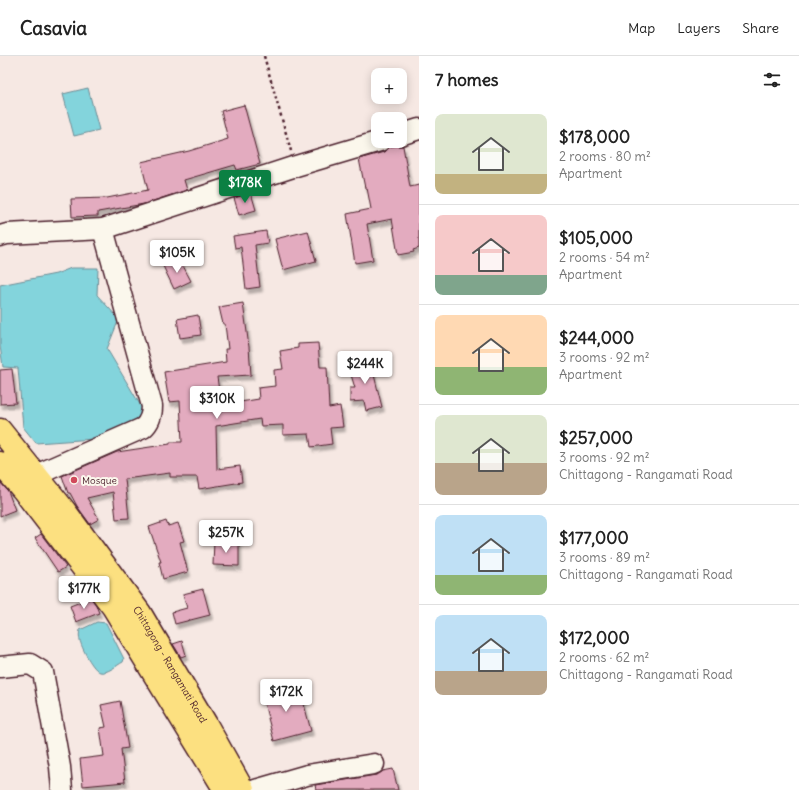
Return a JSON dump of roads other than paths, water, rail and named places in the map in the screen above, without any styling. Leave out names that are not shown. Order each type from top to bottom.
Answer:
[{"type":"highway","name":"Chittagong - Rangamati Road","points":[[0,430],[65,511],[140,613],[206,724],[243,790]]},
{"type":"highway","name":"Chittagong - Rangamati Road","points":[[0,463],[23,490],[113,607],[225,790]]},
{"type":"street","points":[[407,133],[419,130]]},
{"type":"street","points":[[0,236],[6,234],[103,229],[296,166],[371,144]]},
{"type":"street","points":[[36,475],[143,428],[147,424],[152,414],[152,406],[103,229]]},
{"type":"street","points":[[0,667],[30,664],[43,672],[60,767],[62,790]]},
{"type":"street","points":[[255,790],[307,775],[374,764]]},
{"type":"water","points":[[88,88],[99,130],[74,136],[63,94]]},
{"type":"water","points":[[71,268],[98,268],[97,295],[119,319],[107,349],[145,413],[108,438],[36,443],[23,427],[18,368],[3,367],[0,346],[0,285],[56,274]]},
{"type":"water","points":[[97,622],[106,623],[124,659],[123,662],[109,671],[100,672],[94,667],[83,648],[79,636],[80,630]]},
{"type":"place","name":"Mosque","points":[[74,480]]}]
